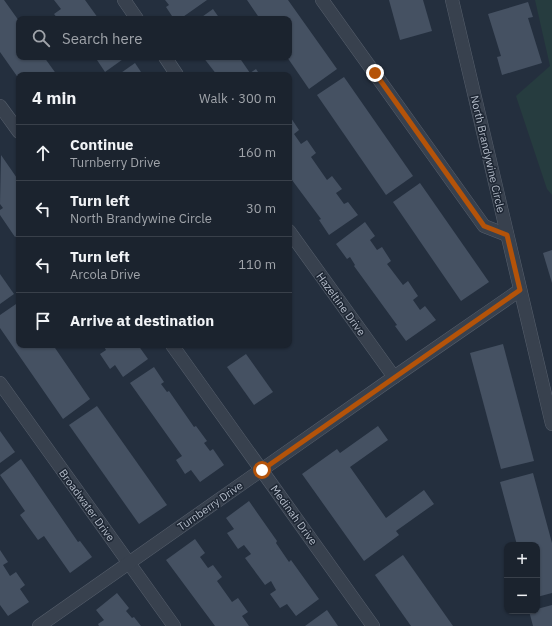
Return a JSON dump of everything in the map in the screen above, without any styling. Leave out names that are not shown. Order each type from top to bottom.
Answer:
[{"type":"street","points":[[124,0],[135,16]]},
{"type":"street","points":[[322,0],[484,226],[507,235]]},
{"type":"street","name":"North Brandywine Circle","points":[[452,0],[552,424]]},
{"type":"street","points":[[166,60],[175,72]]},
{"type":"street","points":[[0,106],[16,128]]},
{"type":"street","name":"Hazeltine Drive","points":[[292,234],[394,377]]},
{"type":"street","name":"Turnberry Drive","points":[[39,626],[520,290]]},
{"type":"street","name":"Medinah Drive","points":[[174,348],[374,626]]},
{"type":"street","name":"Broadwater Drive","points":[[0,383],[174,626]]},
{"type":"green space","points":[[535,0],[552,0],[552,195],[547,189],[516,96],[550,66]]},
{"type":"building","points":[[0,0],[4,0],[16,17],[16,60],[46,60],[55,72],[16,72],[16,75],[0,52]]},
{"type":"building","points":[[54,0],[85,0],[97,16],[56,16],[54,14],[61,9]]},
{"type":"building","points":[[165,0],[207,0],[184,16],[172,16],[166,7],[169,5]]},
{"type":"building","points":[[247,0],[288,0],[337,69],[309,89],[289,60],[292,60],[292,16],[258,16]]},
{"type":"building","points":[[389,0],[423,0],[432,31],[400,40]]},
{"type":"building","points":[[528,2],[533,17],[528,18],[542,63],[502,75],[497,57],[501,56],[488,14]]},
{"type":"building","points":[[213,9],[218,16],[203,16]]},
{"type":"building","points":[[97,60],[122,60],[105,72]]},
{"type":"building","points":[[205,60],[241,60],[249,72],[215,72]]},
{"type":"building","points":[[135,63],[141,72],[122,72]]},
{"type":"building","points":[[344,77],[413,176],[386,195],[317,95]]},
{"type":"building","points":[[292,120],[299,130],[294,134],[301,144],[307,140],[316,153],[311,157],[327,180],[332,176],[342,189],[336,193],[344,204],[348,202],[358,215],[329,235],[319,220],[321,219],[292,180]]},
{"type":"building","points":[[1,155],[16,177],[15,237],[0,215],[0,210],[3,208],[0,204]]},
{"type":"building","points":[[420,183],[489,282],[461,301],[393,202]]},
{"type":"building","points":[[365,222],[375,236],[370,240],[377,250],[382,247],[391,261],[387,264],[403,285],[408,281],[418,296],[413,300],[420,310],[425,306],[436,320],[406,341],[395,326],[397,325],[354,266],[355,265],[350,257],[347,259],[336,244]]},
{"type":"building","points":[[552,250],[552,283],[543,253]]},
{"type":"building","points":[[0,274],[14,294],[0,304]]},
{"type":"building","points":[[16,304],[16,348],[55,348],[90,399],[63,419],[0,328],[0,315]]},
{"type":"building","points":[[503,344],[534,461],[501,469],[470,353]]},
{"type":"building","points":[[105,348],[140,348],[148,359],[123,377],[115,365],[110,369],[100,354],[106,350]]},
{"type":"building","points":[[246,354],[273,392],[254,405],[227,367]]},
{"type":"building","points":[[154,367],[164,382],[161,384],[167,392],[169,391],[194,427],[196,426],[207,441],[204,443],[210,451],[213,449],[224,465],[200,482],[191,470],[185,474],[176,460],[182,456],[130,383]]},
{"type":"building","points":[[97,406],[167,505],[139,524],[69,425]]},
{"type":"building","points":[[378,426],[388,440],[350,467],[386,518],[424,490],[434,504],[396,531],[399,535],[364,561],[302,474],[337,449],[340,453]]},
{"type":"building","points":[[0,431],[15,452],[0,463]]},
{"type":"building","points":[[21,459],[78,542],[80,541],[92,557],[70,573],[44,536],[38,540],[20,515],[25,511],[0,475]]},
{"type":"building","points":[[533,473],[552,543],[552,593],[540,596],[540,542],[516,542],[500,482]]},
{"type":"building","points":[[249,501],[277,541],[276,543],[289,562],[291,560],[319,599],[296,616],[287,604],[280,608],[270,594],[276,590],[271,581],[265,585],[245,558],[251,554],[244,545],[238,549],[227,533],[234,529],[226,518]]},
{"type":"building","points":[[195,539],[205,553],[200,557],[208,568],[213,565],[222,577],[217,581],[232,602],[238,598],[248,612],[242,616],[249,626],[215,626],[166,560]]},
{"type":"building","points":[[0,550],[8,562],[3,565],[10,576],[16,572],[25,585],[20,589],[29,602],[8,616],[0,605]]},
{"type":"building","points":[[403,555],[453,626],[411,626],[375,575]]},
{"type":"building","points":[[117,593],[129,608],[126,611],[132,618],[134,617],[141,626],[99,626],[98,624],[104,620],[96,610]]},
{"type":"building","points":[[552,605],[552,626],[533,626],[530,614],[540,614],[540,608]]},
{"type":"building","points":[[327,610],[338,626],[305,626]]},
{"type":"route","points":[[262,470],[520,290],[507,235],[484,226],[375,73]]}]
